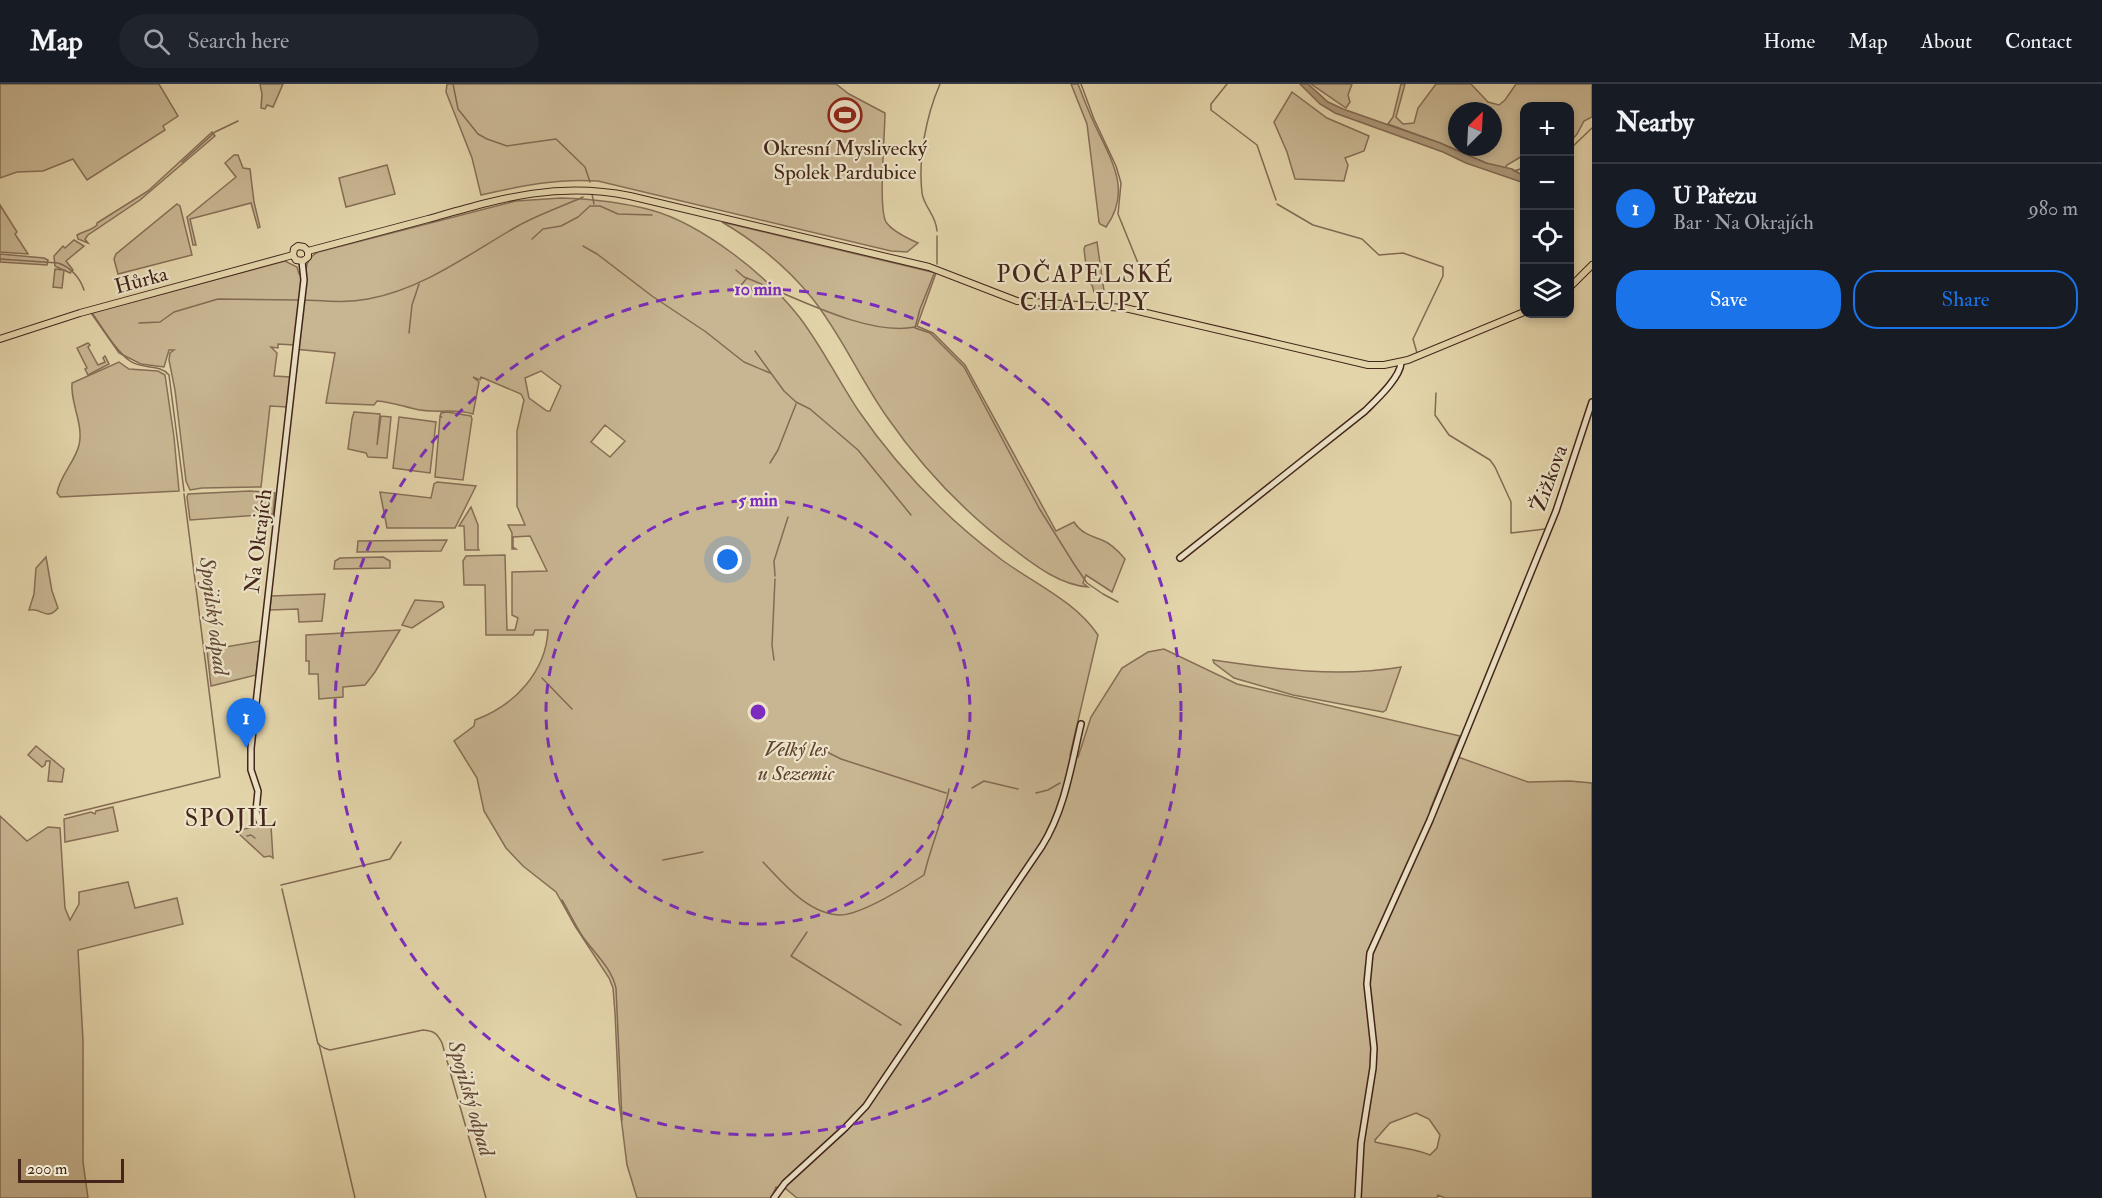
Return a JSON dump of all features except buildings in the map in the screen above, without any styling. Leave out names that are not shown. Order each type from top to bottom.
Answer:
[{"type":"main road","points":[[308,251],[480,204],[531,193],[570,190],[614,193],[929,267],[1017,301],[1125,308],[1360,363],[1384,365],[1401,363],[1520,314]]},
{"type":"main road","points":[[298,246],[304,246],[308,251],[307,258],[303,261],[297,261],[293,255],[293,250],[298,246]]},
{"type":"main road","name":"Hůrka","points":[[0,339],[80,313],[293,255]]},
{"type":"main road","points":[[1574,282],[1592,265]]},
{"type":"street","name":"Na Okrajích","points":[[260,824],[256,809],[258,792],[250,770],[251,748],[304,280],[303,261]]},
{"type":"street","points":[[1180,558],[1365,411],[1385,390],[1401,367],[1401,363]]},
{"type":"street","name":"Žižkova","points":[[1358,1198],[1361,1143],[1374,1048],[1367,984],[1370,953],[1430,820],[1548,531],[1567,482],[1592,402]]},
{"type":"street","points":[[774,1198],[784,1183],[866,1106],[1042,846],[1057,819],[1062,804],[1081,724]]},
{"type":"green space","points":[[0,84],[159,84],[178,116],[163,126],[165,130],[87,180],[73,159],[43,171],[17,172],[0,178]]},
{"type":"green space","points":[[260,84],[283,84],[273,107],[267,105],[265,109],[261,108]]},
{"type":"green space","points":[[447,84],[836,84],[849,94],[885,113],[882,202],[886,222],[892,229],[918,243],[907,252],[891,251],[598,181],[554,182],[481,195],[472,158],[446,92]]},
{"type":"green space","points":[[1071,84],[1078,84],[1116,174],[1118,200],[1106,227],[1099,222],[1087,124]]},
{"type":"green space","points":[[1311,84],[1352,84],[1348,95],[1350,102],[1346,108]]},
{"type":"green space","points":[[1401,84],[1405,84],[1396,117],[1403,124],[1414,123],[1418,108],[1436,84],[1471,84],[1488,102],[1448,102],[1448,146],[1388,124],[1393,117]]},
{"type":"green space","points":[[1516,84],[1592,84],[1592,117],[1584,121],[1574,137],[1574,102],[1520,102],[1520,157],[1507,165],[1505,169],[1470,156],[1502,156],[1502,102]]},
{"type":"green space","points":[[1292,92],[1327,118],[1369,136],[1364,151],[1345,158],[1348,165],[1344,181],[1295,179],[1287,152],[1274,122]]},
{"type":"green space","points":[[212,132],[215,136],[140,200],[88,235],[85,239],[88,243],[78,239],[77,235],[93,228],[97,223],[148,191]]},
{"type":"green space","points":[[234,155],[238,155],[243,168],[250,169],[260,227],[258,228],[251,203],[190,219],[196,245],[193,245],[187,217],[236,177],[225,163]]},
{"type":"green space","points":[[387,165],[395,194],[346,207],[339,178]]},
{"type":"green space","name":"Velký les u Sezemic","points":[[584,199],[618,203],[671,217],[712,239],[733,254],[787,302],[816,340],[867,423],[918,485],[970,535],[1078,612],[1098,635],[1070,755],[1078,757],[1091,717],[1122,668],[1148,652],[1164,649],[1237,684],[1460,736],[1430,810],[1435,813],[1458,757],[1528,782],[1592,783],[1592,1198],[1445,1198],[1438,1195],[1437,1198],[797,1198],[786,1189],[776,1187],[771,1198],[637,1198],[627,1165],[619,1101],[613,988],[609,978],[556,892],[523,866],[506,848],[484,811],[477,778],[454,741],[474,726],[475,720],[503,706],[525,686],[541,660],[546,645],[548,630],[535,630],[533,635],[486,635],[485,585],[464,585],[463,561],[466,556],[505,555],[507,630],[515,630],[518,618],[512,615],[512,572],[547,571],[530,536],[513,537],[513,547],[516,549],[512,549],[512,533],[508,525],[525,525],[517,506],[517,431],[524,400],[521,394],[481,377],[480,380],[473,377],[479,382],[473,414],[459,411],[422,410],[377,401],[374,405],[326,403],[335,353],[294,349],[294,345],[278,344],[278,348],[271,347],[277,353],[274,376],[291,377],[287,407],[270,406],[261,487],[190,490],[186,481],[169,360],[170,353],[174,350],[169,350],[164,367],[141,364],[119,353],[91,313],[285,261],[297,267],[299,274],[302,275],[305,288],[308,263],[318,252],[516,201]],"holes":[[[541,371],[561,386],[550,411],[529,398],[525,378]],[[605,425],[625,441],[610,457],[591,442]],[[1416,1113],[1429,1119],[1440,1135],[1437,1148],[1430,1155],[1375,1142],[1390,1123]]]},
{"type":"green space","points":[[177,204],[180,206],[192,255],[118,274],[114,259],[116,254]]},
{"type":"green space","points":[[0,205],[17,232],[15,234],[28,254],[0,252]]},
{"type":"green space","points":[[722,222],[936,273],[917,326],[933,333],[965,365],[1056,531],[1074,522],[1083,531],[1108,543],[1125,559],[1112,592],[1086,575],[1083,583],[1088,587],[1068,583],[1050,574],[997,536],[962,506],[915,455],[901,436],[812,298],[770,256]]},
{"type":"green space","points":[[74,240],[84,246],[66,261],[73,270],[70,273],[64,270],[62,288],[53,287],[55,269],[63,270],[55,266],[54,256],[63,246],[65,248]]},
{"type":"green space","points":[[1097,242],[1104,291],[1094,292],[1092,285],[1088,282],[1084,249],[1085,246]]},
{"type":"green space","points":[[0,254],[48,260],[47,265],[0,262]]},
{"type":"green space","points":[[88,343],[98,365],[105,362],[103,358],[105,356],[109,364],[88,375],[77,348]]},
{"type":"green space","points":[[119,362],[129,369],[158,371],[165,375],[179,491],[60,497],[57,493],[61,480],[77,451],[80,437],[72,383]]},
{"type":"green space","points":[[354,412],[380,414],[377,445],[381,416],[391,417],[387,458],[368,457],[366,453],[348,449]]},
{"type":"green space","points":[[441,413],[471,416],[472,419],[463,480],[435,477],[440,417],[442,417],[440,416]]},
{"type":"green space","points":[[399,417],[436,422],[430,473],[393,468]]},
{"type":"green space","points":[[437,482],[476,486],[455,528],[387,528],[380,492],[431,498],[434,484]]},
{"type":"green space","points":[[250,491],[275,493],[273,514],[190,520],[188,494]]},
{"type":"green space","points":[[471,507],[478,525],[479,550],[465,550],[464,526],[459,526]]},
{"type":"green space","points":[[447,540],[441,551],[357,552],[358,541]]},
{"type":"green space","points":[[46,557],[52,591],[58,608],[50,614],[29,610],[34,594],[36,568]]},
{"type":"green space","points":[[383,557],[390,561],[390,568],[334,569],[335,561],[340,558]]},
{"type":"green space","points":[[325,594],[322,621],[299,622],[298,609],[270,610],[271,596]]},
{"type":"green space","points":[[415,600],[442,602],[444,607],[412,628],[402,625]]},
{"type":"green space","points":[[400,630],[365,685],[343,687],[343,697],[319,699],[318,674],[309,674],[309,661],[306,661],[306,635]]},
{"type":"green space","points":[[260,641],[256,675],[211,686],[207,650]]},
{"type":"green space","points":[[1213,660],[1283,669],[1330,672],[1401,667],[1386,710],[1383,712],[1293,695],[1234,678]]},
{"type":"green space","points":[[36,746],[64,769],[62,782],[48,781],[50,761],[46,761],[42,767],[28,755]]},
{"type":"green space","points":[[113,807],[118,831],[65,842],[64,819],[91,812],[95,814],[96,811]]},
{"type":"green space","points":[[0,816],[27,841],[48,827],[60,828],[65,908],[70,920],[79,904],[79,892],[128,882],[135,908],[177,898],[183,924],[78,950],[83,1041],[83,1162],[88,1198],[0,1198]]},
{"type":"green space","points":[[267,824],[271,826],[273,858],[264,857],[238,833],[235,834],[235,831]]},
{"type":"shaded area","points":[[1300,84],[1308,84],[1328,102],[1343,109],[1448,146],[1448,154],[1335,113],[1320,104]]},
{"type":"shaded area","points":[[1451,156],[1470,156],[1486,163],[1512,169],[1520,174],[1520,182]]},
{"type":"waterway","points":[[453,84],[458,109],[478,134],[507,146],[556,139],[585,167],[590,182]]},
{"type":"waterway","points":[[937,231],[935,220],[923,198],[921,166],[927,123],[940,84]]},
{"type":"waterway","points":[[1081,84],[1121,183],[1118,214],[1140,268],[1149,282]]},
{"type":"waterway","points":[[1227,84],[1211,104],[1211,110],[1257,145],[1276,200]]},
{"type":"waterway","points":[[182,162],[215,132],[238,121]]},
{"type":"waterway","points":[[1574,145],[1592,128]]},
{"type":"waterway","points":[[1514,171],[1520,169]]},
{"type":"waterway","points":[[592,194],[594,204]]},
{"type":"waterway","points":[[304,300],[360,300],[408,287],[427,279],[524,223],[583,197]]},
{"type":"waterway","points":[[1277,204],[1313,225],[1362,239],[1379,255],[1403,253],[1443,267],[1443,276],[1413,339],[1417,353]]},
{"type":"waterway","points":[[532,239],[543,229],[561,226],[578,217],[590,206],[600,206],[618,214],[652,215]]},
{"type":"waterway","points":[[937,236],[937,264]]},
{"type":"waterway","points":[[583,246],[706,332],[744,362],[770,373]]},
{"type":"waterway","name":"Spojilský odpad","points":[[0,259],[58,263],[67,267],[74,274],[84,290]]},
{"type":"waterway","points":[[736,270],[744,277],[852,320],[874,326],[915,327]]},
{"type":"waterway","points":[[934,274],[915,328],[930,333],[964,367],[1039,508],[1074,564],[1087,583],[1118,602]]},
{"type":"waterway","points":[[738,289],[747,278]]},
{"type":"waterway","points":[[409,333],[412,305],[419,284]]},
{"type":"waterway","points":[[139,323],[160,322],[174,312],[218,299],[299,300]]},
{"type":"waterway","name":"Spojilský odpad","points":[[92,313],[125,357],[135,364],[160,369],[169,375],[184,491]]},
{"type":"waterway","points":[[755,351],[784,391],[796,402],[810,409],[858,450],[911,515]]},
{"type":"waterway","points":[[1436,393],[1435,415],[1449,435],[1490,460],[1495,467],[1511,502],[1511,533],[1545,529]]},
{"type":"waterway","points":[[770,463],[778,450],[796,404]]},
{"type":"waterway","name":"Spojilský odpad","points":[[65,815],[220,777],[184,494]]},
{"type":"waterway","points":[[775,576],[774,561],[788,517]]},
{"type":"waterway","points":[[774,660],[772,645],[775,579]]},
{"type":"waterway","points":[[542,678],[572,709]]},
{"type":"waterway","points":[[817,747],[841,759],[946,793]]},
{"type":"waterway","points":[[972,788],[984,781],[1018,789]]},
{"type":"waterway","points":[[1036,793],[1048,790],[1060,783]]},
{"type":"waterway","points":[[763,862],[798,896],[818,910],[841,915],[860,910],[884,899],[924,875],[949,789]]},
{"type":"waterway","name":"Spojilský odpad","points":[[247,836],[251,835],[255,838]]},
{"type":"waterway","points":[[281,885],[390,859],[401,842]]},
{"type":"waterway","points":[[663,860],[703,852]]},
{"type":"waterway","name":"Spojilský odpad","points":[[282,889],[318,1044],[330,1050],[423,1030],[437,1035],[442,1043],[486,1198]]},
{"type":"waterway","points":[[562,900],[583,937],[607,967],[614,980],[622,1120]]},
{"type":"waterway","points":[[807,932],[791,956],[901,1025]]},
{"type":"waterway","points":[[319,1044],[355,1198]]},
{"type":"place","name":"Okresní Myslivecký Spolek Pardubice","points":[[845,115]]},
{"type":"place","name":"U Pařezu","points":[[246,748]]},
{"type":"district","name":"POČAPELSKÉ CHALUPY","points":[[1085,288]]},
{"type":"district","name":"SPOJIL","points":[[231,818]]}]
